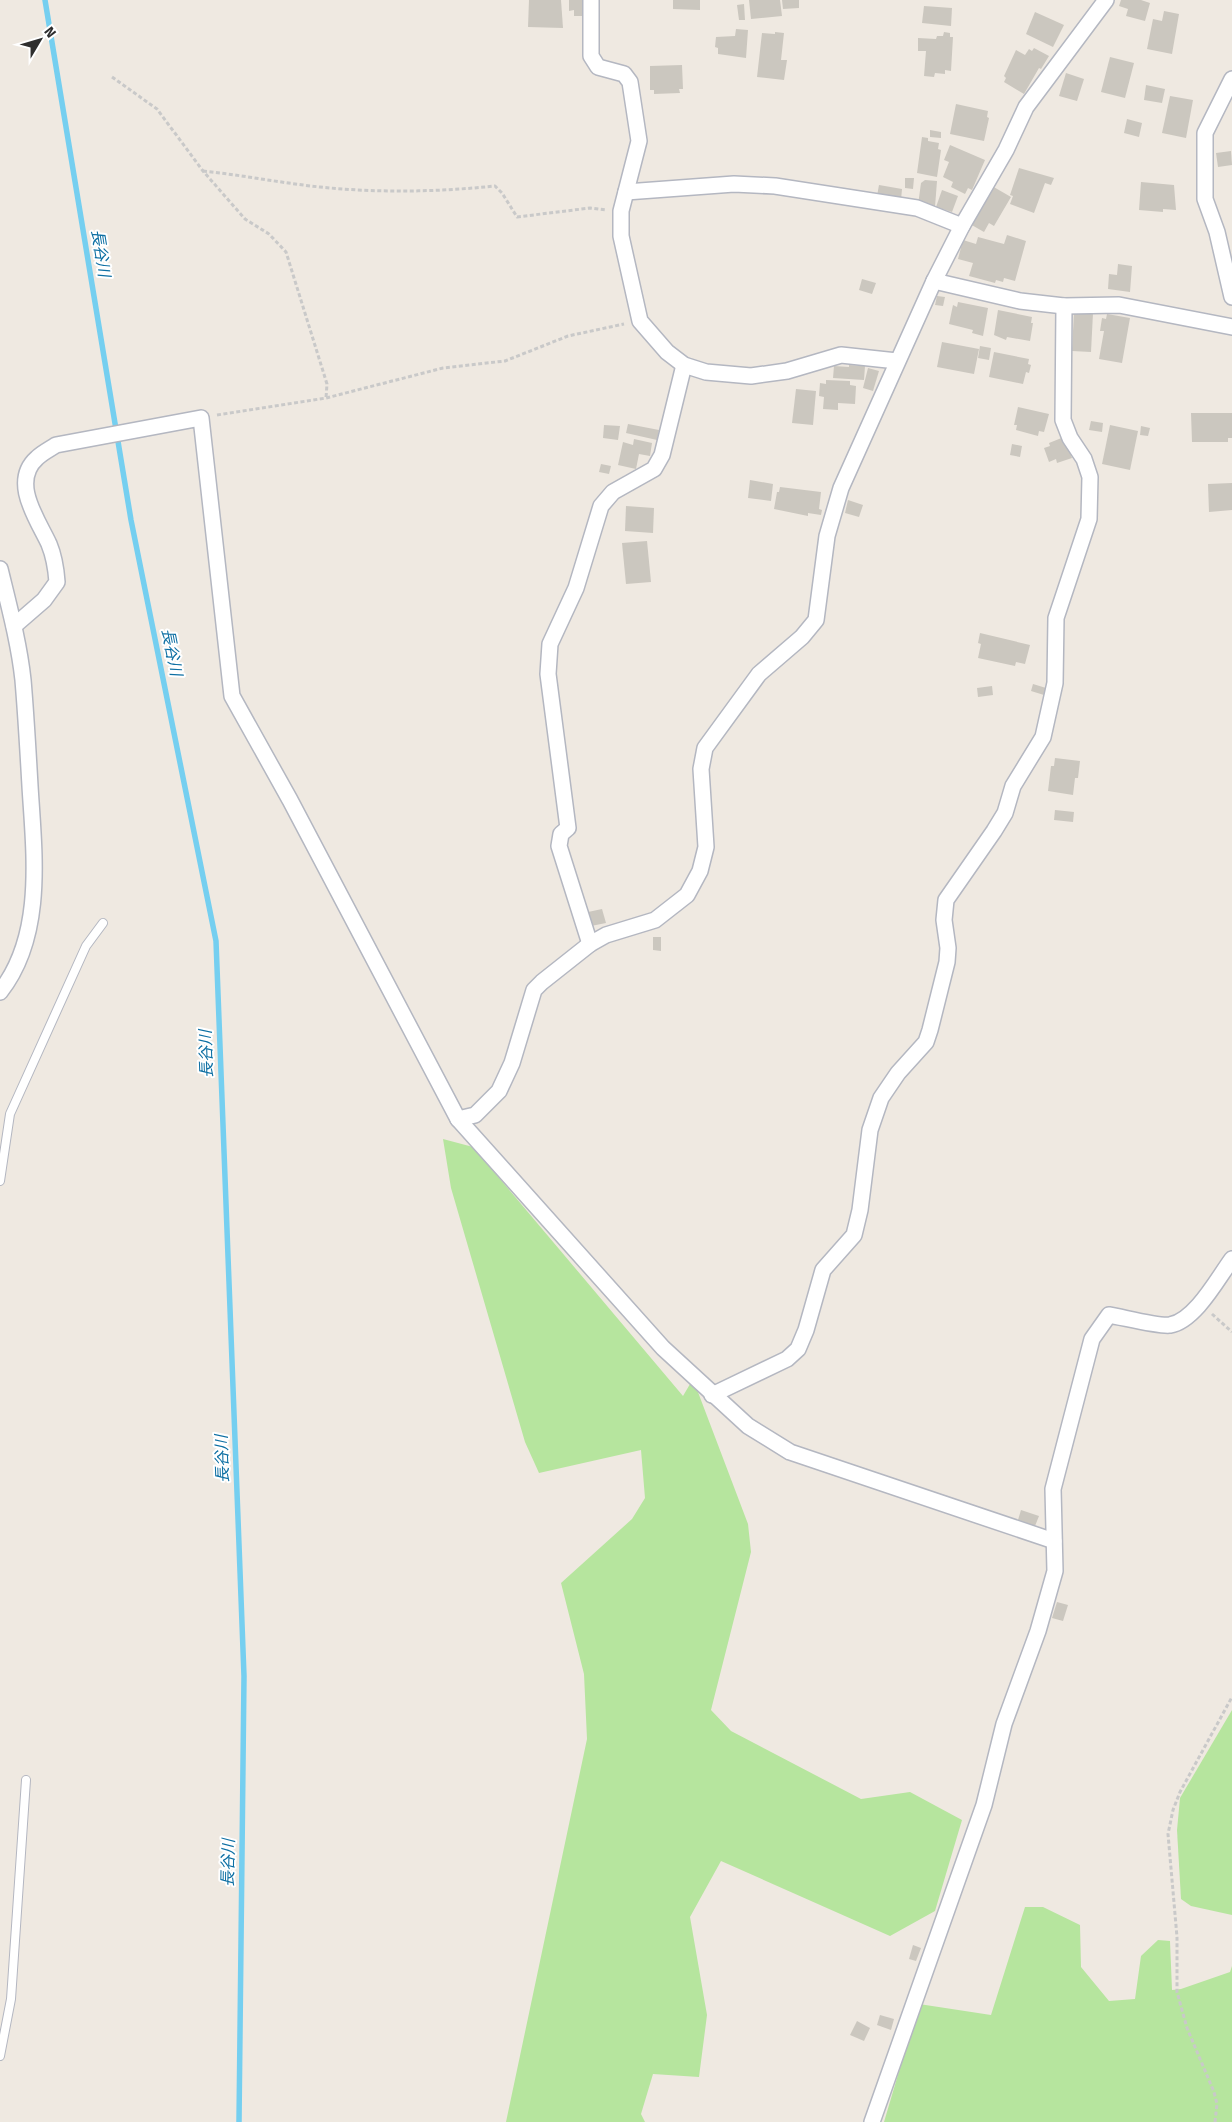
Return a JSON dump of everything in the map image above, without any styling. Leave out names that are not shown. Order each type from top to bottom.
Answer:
[{"type":"street","points":[[591,0],[591,56],[598,67],[624,74],[630,82],[639,142],[621,211],[621,236],[640,322],[667,352],[684,365],[706,372],[751,376],[787,371],[841,356],[897,361]]},
{"type":"street","points":[[458,1119],[475,1115],[499,1091],[512,1062],[534,990],[553,972],[590,944],[606,935],[655,920],[687,895],[700,871],[706,847],[701,769],[705,748],[758,674],[802,637],[816,620],[827,536],[841,488],[934,281],[962,226],[1006,150],[1026,107],[1106,0]]},
{"type":"street","points":[[1232,79],[1205,133],[1205,199],[1217,232],[1232,297]]},
{"type":"street","points":[[626,192],[734,184],[775,186],[917,208],[962,226]]},
{"type":"street","points":[[934,281],[1020,301],[1064,306],[1119,305],[1232,327]]},
{"type":"street","points":[[712,1395],[786,1359],[798,1349],[806,1330],[823,1270],[854,1235],[860,1210],[870,1130],[881,1098],[898,1073],[926,1042],[947,962],[948,948],[944,920],[946,900],[994,832],[1005,813],[1013,786],[1044,737],[1055,683],[1056,618],[1089,519],[1091,502],[1090,477],[1084,459],[1070,438],[1063,420],[1064,306]]},
{"type":"street","points":[[590,944],[559,846],[561,834],[568,828],[548,674],[550,644],[576,588],[601,506],[613,492],[654,470],[662,455],[684,365]]},
{"type":"street","points":[[14,626],[44,600],[58,582],[56,562],[27,500],[27,473],[36,458],[56,445],[202,418],[232,696],[346,904],[458,1119],[663,1348],[748,1426],[790,1452],[1054,1541]]},
{"type":"street","points":[[0,569],[14,626],[22,680],[35,866],[32,909],[27,933],[18,958],[0,992]]},
{"type":"street","points":[[872,2122],[984,1805],[1004,1724],[1038,1631],[1056,1571],[1053,1489],[1092,1339],[1109,1315],[1170,1325],[1183,1318],[1200,1304],[1232,1258]]},
{"type":"lane","points":[[0,1180],[10,1114],[86,946],[103,922]]},
{"type":"lane","points":[[0,2056],[11,1999],[26,1780]]},
{"type":"path","points":[[112,77],[157,108],[203,171],[245,219],[269,234],[286,252],[327,384],[326,398]]},
{"type":"path","points":[[203,171],[319,187],[375,191],[464,189],[495,186],[502,193],[517,217],[590,208],[621,211]]},
{"type":"path","points":[[202,418],[326,398],[443,368],[505,361],[568,336],[597,328],[640,322]]},
{"type":"path","points":[[1200,1304],[1232,1332]]},
{"type":"path","points":[[1215,2122],[1217,2104],[1214,2092],[1187,2028],[1177,1992],[1177,1937],[1168,1834],[1172,1810],[1180,1792],[1232,1697]]},
{"type":"green space","points":[[443,1139],[473,1147],[683,1396],[693,1379],[748,1524],[751,1552],[711,1710],[731,1731],[861,1799],[910,1792],[962,1820],[935,1911],[890,1936],[721,1861],[690,1917],[707,2015],[699,2077],[653,2074],[641,2114],[645,2122],[506,2122],[587,1739],[584,1674],[561,1583],[632,1519],[645,1498],[641,1450],[539,1473],[525,1442],[451,1188]]},
{"type":"green space","points":[[1232,1710],[1232,1915],[1191,1906],[1181,1899],[1177,1830],[1180,1798]]},
{"type":"green space","points":[[1025,1907],[1043,1907],[1080,1925],[1081,1967],[1109,2001],[1135,1999],[1141,1956],[1158,1940],[1170,1941],[1172,1990],[1181,1989],[1230,1972],[1232,1966],[1232,2122],[884,2122],[919,2004],[991,2015]]},
{"type":"building","points":[[529,0],[561,0],[563,28],[528,27]]},
{"type":"building","points":[[569,0],[582,0],[583,16],[574,16],[574,10],[569,11]]},
{"type":"building","points":[[673,0],[700,0],[700,10],[673,9]]},
{"type":"building","points":[[749,0],[780,0],[782,16],[751,19]]},
{"type":"building","points":[[782,0],[799,0],[799,8],[783,9]]},
{"type":"building","points":[[1121,0],[1141,0],[1150,3],[1145,21],[1126,16],[1128,9],[1119,6]]},
{"type":"building","points":[[744,4],[745,20],[739,20],[737,5]]},
{"type":"building","points":[[924,6],[952,8],[951,26],[922,23]]},
{"type":"building","points":[[1164,11],[1179,14],[1172,54],[1147,49],[1153,19],[1162,21]]},
{"type":"building","points":[[1035,12],[1064,25],[1053,47],[1026,34]]},
{"type":"building","points":[[736,29],[748,30],[746,58],[718,54],[718,48],[715,47],[716,37],[735,36]]},
{"type":"building","points":[[775,32],[784,33],[781,60],[787,60],[784,80],[757,77],[762,33],[775,34]]},
{"type":"building","points":[[944,32],[950,33],[950,37],[953,37],[951,71],[945,70],[945,74],[935,73],[934,77],[924,76],[926,51],[918,51],[918,38],[936,39],[937,36],[943,36]]},
{"type":"building","points":[[1034,48],[1049,56],[1041,69],[1039,68],[1024,94],[1004,82],[1006,78],[1004,76],[1016,50],[1025,55],[1029,49],[1032,51]]},
{"type":"building","points":[[1110,57],[1134,63],[1125,98],[1101,92]]},
{"type":"building","points":[[682,65],[683,89],[679,89],[680,93],[654,94],[654,90],[650,90],[650,66]]},
{"type":"building","points":[[1066,73],[1084,79],[1077,101],[1059,96]]},
{"type":"building","points":[[1146,85],[1165,89],[1162,103],[1144,100]]},
{"type":"building","points":[[1170,96],[1193,100],[1186,138],[1162,133]]},
{"type":"building","points":[[956,104],[988,111],[987,117],[989,118],[984,141],[950,134]]},
{"type":"building","points":[[1127,119],[1142,123],[1139,137],[1124,133]]},
{"type":"building","points":[[930,130],[941,132],[941,138],[930,137]]},
{"type":"building","points":[[922,137],[928,138],[928,141],[939,143],[938,149],[941,150],[937,177],[917,173]]},
{"type":"building","points":[[950,145],[985,160],[972,190],[968,188],[965,194],[951,187],[953,182],[943,177],[949,162],[944,160]]},
{"type":"building","points":[[1231,151],[1232,165],[1218,167],[1216,153]]},
{"type":"building","points":[[1019,168],[1054,178],[1051,185],[1045,183],[1034,213],[1010,204],[1013,196],[1010,195]]},
{"type":"building","points":[[905,178],[914,178],[913,189],[905,188]]},
{"type":"building","points":[[925,180],[937,181],[935,207],[918,205],[921,183]]},
{"type":"building","points":[[1141,182],[1174,185],[1176,210],[1163,209],[1163,212],[1139,210]]},
{"type":"building","points":[[879,185],[902,189],[901,200],[877,196]]},
{"type":"building","points":[[992,186],[1011,197],[994,226],[989,223],[984,232],[970,224]]},
{"type":"building","points":[[942,190],[958,196],[952,212],[936,207]]},
{"type":"building","points":[[1007,235],[1026,241],[1015,281],[1004,278],[1003,282],[996,280],[995,283],[969,276],[973,263],[958,259],[963,240],[976,244],[978,237],[1004,244]]},
{"type":"building","points":[[1118,264],[1132,266],[1130,292],[1108,289],[1109,274],[1117,275]]},
{"type":"building","points":[[862,279],[876,283],[872,294],[859,290]]},
{"type":"building","points":[[937,296],[945,297],[943,306],[935,305]]},
{"type":"building","points":[[958,302],[988,308],[983,336],[972,333],[973,330],[949,324],[953,305],[957,307]]},
{"type":"building","points":[[998,310],[1032,317],[1030,341],[1007,337],[1006,340],[994,335]]},
{"type":"building","points":[[1074,312],[1093,313],[1091,352],[1072,351]]},
{"type":"building","points":[[1107,314],[1130,318],[1122,363],[1099,359],[1104,331],[1100,331],[1102,318],[1106,319]]},
{"type":"building","points":[[942,342],[979,349],[974,374],[937,367]]},
{"type":"building","points":[[980,346],[991,348],[989,360],[978,358]]},
{"type":"building","points":[[994,352],[1029,359],[1028,364],[1031,365],[1029,373],[1026,372],[1023,384],[989,377]]},
{"type":"building","points":[[849,365],[865,366],[864,380],[833,378],[834,366],[849,367]]},
{"type":"building","points":[[868,368],[879,371],[873,391],[863,388]]},
{"type":"building","points":[[826,380],[850,381],[850,385],[856,386],[855,404],[838,403],[838,410],[823,409],[824,397],[819,396],[820,383],[826,384]]},
{"type":"building","points":[[796,389],[816,391],[813,425],[792,423]]},
{"type":"building","points":[[1018,407],[1049,414],[1044,432],[1039,431],[1038,436],[1016,430],[1017,425],[1014,425]]},
{"type":"building","points":[[1191,413],[1232,413],[1232,438],[1228,438],[1228,442],[1192,442]]},
{"type":"building","points":[[1091,421],[1103,423],[1102,432],[1089,430]]},
{"type":"building","points":[[628,424],[659,430],[657,440],[626,433]]},
{"type":"building","points":[[604,425],[620,426],[618,440],[603,438]]},
{"type":"building","points":[[1110,425],[1138,431],[1130,470],[1102,464]]},
{"type":"building","points":[[1141,426],[1150,428],[1148,436],[1140,435]]},
{"type":"building","points":[[1064,437],[1072,458],[1057,463],[1056,459],[1049,462],[1044,448],[1050,446],[1049,443]]},
{"type":"building","points":[[634,439],[652,443],[650,456],[639,454],[636,469],[618,465],[623,442],[633,445]]},
{"type":"building","points":[[1012,444],[1022,446],[1020,457],[1010,455]]},
{"type":"building","points":[[601,464],[611,466],[609,474],[599,472]]},
{"type":"building","points":[[750,480],[773,484],[771,501],[748,498]]},
{"type":"building","points":[[1232,483],[1232,510],[1209,512],[1208,484]]},
{"type":"building","points":[[780,487],[821,492],[819,509],[822,510],[821,515],[808,513],[808,516],[774,509],[777,492],[779,492]]},
{"type":"building","points":[[848,500],[863,505],[859,517],[845,513]]},
{"type":"building","points":[[626,506],[654,508],[653,533],[625,531]]},
{"type":"building","points":[[647,541],[651,582],[626,584],[622,543]]},
{"type":"building","points":[[980,633],[1030,645],[1025,664],[1016,662],[1015,666],[978,658],[981,644],[978,643]]},
{"type":"building","points":[[1033,684],[1046,688],[1044,695],[1031,691]]},
{"type":"building","points":[[992,686],[993,695],[978,697],[977,688]]},
{"type":"building","points":[[1055,758],[1080,761],[1073,795],[1048,791],[1051,766],[1054,766]]},
{"type":"building","points":[[1055,810],[1074,812],[1073,822],[1054,820]]},
{"type":"building","points":[[602,909],[606,923],[591,926],[588,912]]},
{"type":"building","points":[[653,937],[661,937],[661,951],[653,950]]},
{"type":"building","points":[[1021,1510],[1039,1516],[1035,1526],[1018,1520]]},
{"type":"building","points":[[1057,1602],[1068,1605],[1063,1621],[1052,1618]]},
{"type":"building","points":[[913,1945],[921,1948],[916,1961],[909,1959]]},
{"type":"building","points":[[880,2015],[894,2019],[891,2030],[877,2025]]},
{"type":"building","points":[[857,2021],[870,2028],[864,2041],[850,2035]]},
{"type":"waterway","name":"長谷川","points":[[45,0],[131,520],[216,941],[244,1676],[239,2122]]}]
